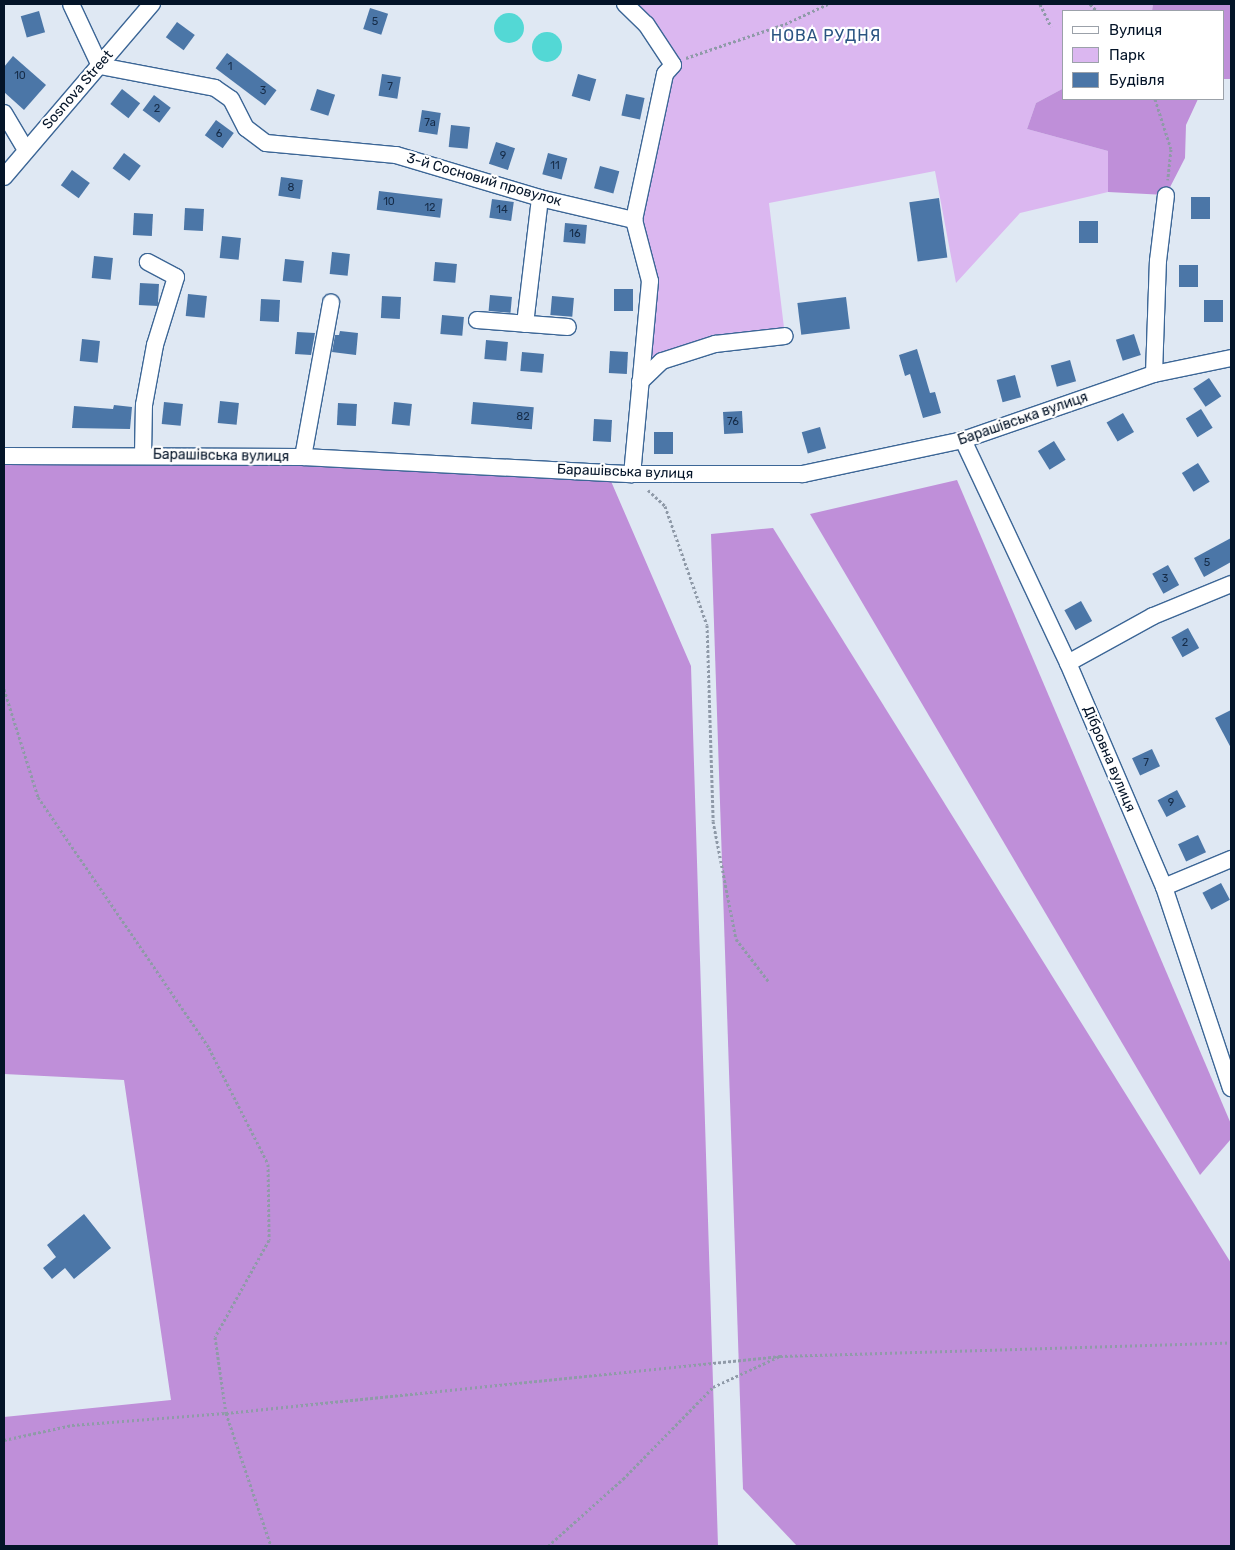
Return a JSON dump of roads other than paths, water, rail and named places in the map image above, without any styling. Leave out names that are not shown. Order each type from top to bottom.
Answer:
[{"type":"street","points":[[71,4],[100,66]]},
{"type":"street","name":"Sosnova Street","points":[[4,177],[152,4]]},
{"type":"street","points":[[625,4],[646,24],[672,65],[665,74],[634,220],[650,281],[632,474]]},
{"type":"street","name":"3-й Сосновий провулок","points":[[100,66],[215,88],[231,99],[246,128],[266,142],[396,155],[540,198],[634,220]]},
{"type":"street","points":[[4,113],[26,150]]},
{"type":"street","points":[[1154,374],[1158,261],[1166,195]]},
{"type":"street","points":[[525,324],[540,198]]},
{"type":"street","points":[[143,456],[144,405],[155,345],[176,277],[148,262]]},
{"type":"street","points":[[303,457],[331,303]]},
{"type":"street","points":[[477,320],[568,327]]},
{"type":"street","points":[[640,382],[662,361],[715,344],[785,336]]},
{"type":"street","name":"Барашівська вулиця","points":[[4,456],[303,457],[632,474],[803,474],[963,440],[1154,374],[1231,358]]},
{"type":"street","name":"Дібровна вулиця","points":[[963,440],[1068,663],[1164,887],[1231,1088]]},
{"type":"street","points":[[1068,663],[1153,616],[1231,584]]},
{"type":"street","points":[[1164,887],[1231,860]]},
{"type":"district","name":"НОВА РУДНЯ","points":[[826,36]]}]
